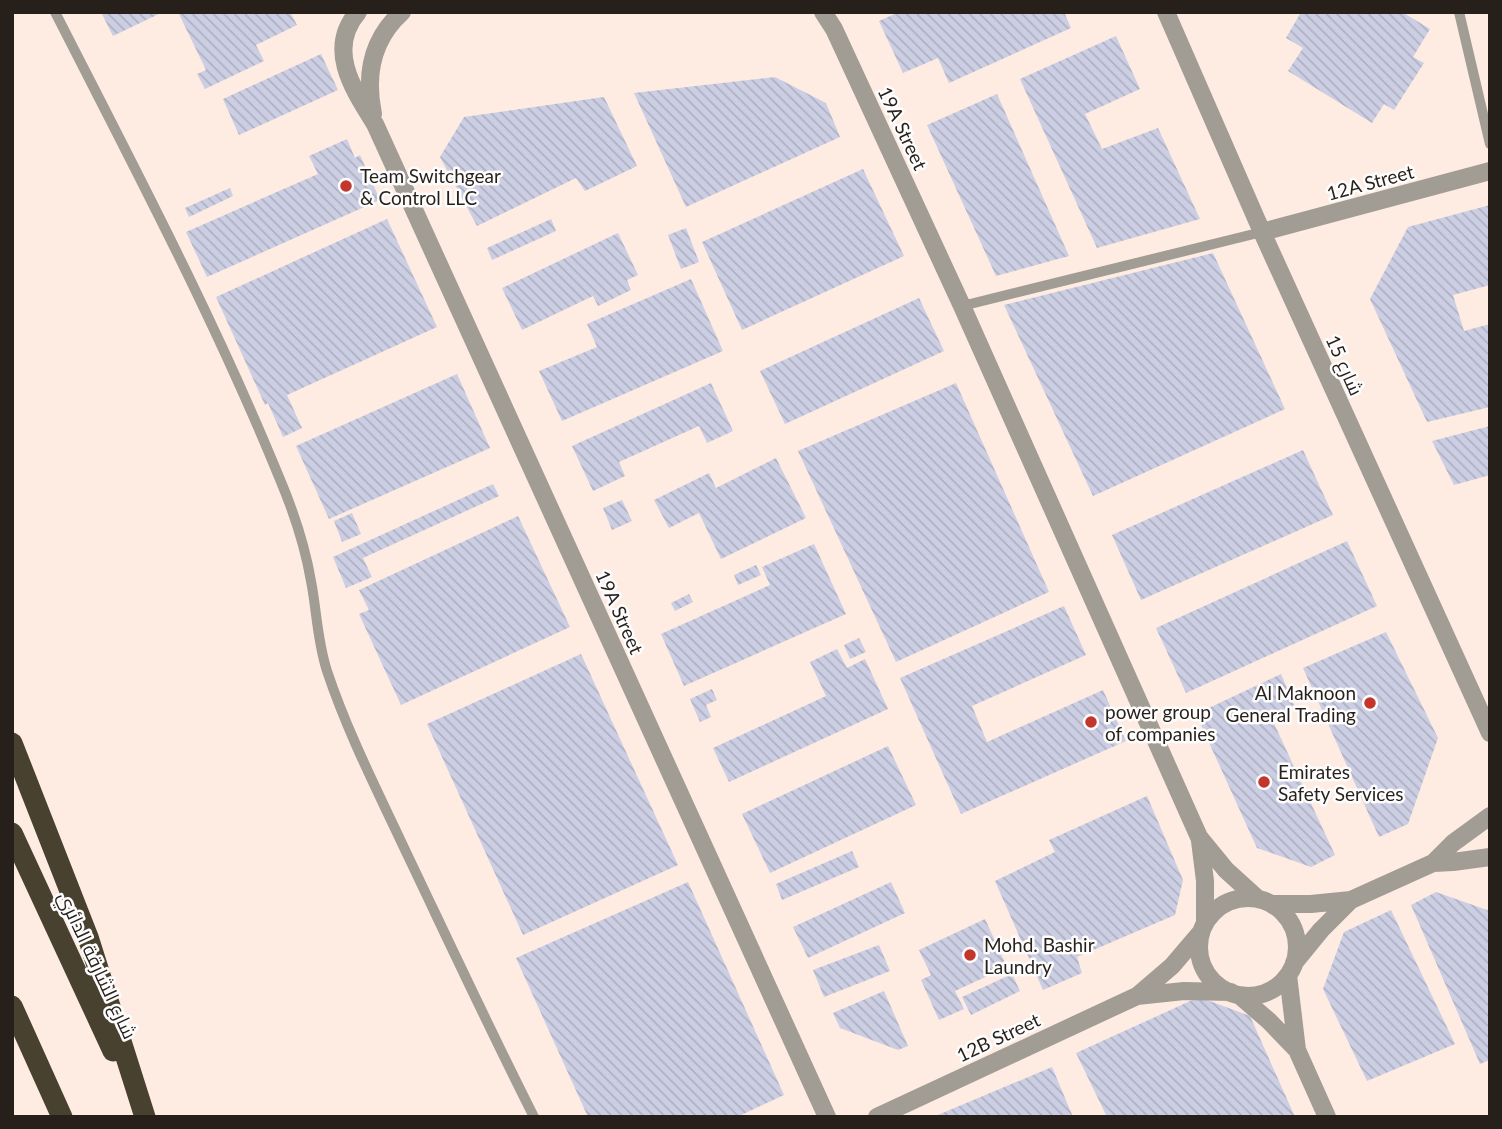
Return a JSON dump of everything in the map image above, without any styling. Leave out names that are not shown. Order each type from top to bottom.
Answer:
[{"type":"highway","points":[[12,743],[88,937],[144,1117]]},
{"type":"highway","name":"شارع الشارقة الدائري","points":[[12,833],[144,1117]]},
{"type":"highway","points":[[12,1006],[62,1117]]},
{"type":"street","points":[[358,12],[345,33],[343,57],[354,88],[375,124]]},
{"type":"street","points":[[375,124],[369,85],[372,60],[382,35],[402,12]]},
{"type":"street","name":"19A Street","points":[[823,12],[834,29],[962,306],[1199,838]]},
{"type":"street","name":"شارع 15","points":[[1166,12],[1262,232],[1490,733]]},
{"type":"street","name":"19A Street","points":[[375,124],[827,1117]]},
{"type":"street","name":"12A Street","points":[[1262,232],[1490,171]]},
{"type":"street","points":[[1137,996],[1172,966],[1222,905],[1245,898],[1311,904],[1352,900],[1433,863],[1453,843],[1490,816]]},
{"type":"street","points":[[1199,838],[1226,870],[1282,912],[1291,923],[1297,949],[1291,969],[1297,1049],[1327,1117]]},
{"type":"street","points":[[1199,838],[1205,881],[1200,942],[1204,967],[1210,978],[1235,993],[1297,1049]]},
{"type":"street","points":[[1433,863],[1490,857]]},
{"type":"street","points":[[1137,996],[1184,991],[1252,995],[1266,992],[1278,986],[1321,930],[1352,900]]},
{"type":"street","name":"12B Street","points":[[877,1117],[1137,996]]},
{"type":"lane","points":[[55,12],[155,208],[216,335],[279,478],[304,548],[312,582],[317,630],[340,705],[371,779],[534,1117]]},
{"type":"lane","points":[[1458,12],[1490,144]]},
{"type":"lane","points":[[962,306],[1262,232]]},
{"type":"building","points":[[101,12],[163,12],[113,36]]},
{"type":"building","points":[[178,12],[290,12],[297,25],[256,45],[264,61],[205,89],[197,74],[206,70]]},
{"type":"building","points":[[899,12],[1064,12],[1071,28],[949,83],[938,58],[903,73],[879,21]]},
{"type":"building","points":[[1301,12],[1402,12],[1430,29],[1413,57],[1424,63],[1394,110],[1384,104],[1372,123],[1288,71],[1303,48],[1286,38]]},
{"type":"building","points":[[1116,36],[1140,89],[1085,114],[1102,149],[1158,128],[1200,219],[1097,248],[1020,79]]},
{"type":"building","points":[[321,54],[338,90],[239,135],[223,99]]},
{"type":"building","points":[[775,77],[826,103],[840,137],[686,207],[634,93]]},
{"type":"building","points":[[997,94],[1069,256],[996,276],[927,125]]},
{"type":"building","points":[[604,97],[637,166],[585,191],[576,178],[477,226],[440,157],[464,117]]},
{"type":"building","points":[[347,139],[355,158],[360,155],[380,200],[207,277],[186,232],[318,174],[309,156]]},
{"type":"building","points":[[863,169],[904,256],[742,330],[702,242]]},
{"type":"building","points":[[230,188],[233,196],[189,217],[185,208]]},
{"type":"building","points":[[1490,205],[1490,285],[1453,295],[1464,331],[1490,324],[1490,407],[1427,422],[1370,299],[1408,227]]},
{"type":"building","points":[[387,219],[437,327],[287,395],[302,428],[283,437],[268,403],[265,405],[216,297]]},
{"type":"building","points":[[551,219],[556,231],[492,260],[487,248]]},
{"type":"building","points":[[686,228],[699,262],[681,269],[668,235]]},
{"type":"building","points":[[618,233],[638,275],[627,280],[631,290],[598,306],[593,296],[522,330],[502,288]]},
{"type":"building","points":[[1213,253],[1285,409],[1093,496],[1004,305]]},
{"type":"building","points":[[691,279],[723,351],[562,421],[539,371],[597,347],[587,324]]},
{"type":"building","points":[[919,298],[944,351],[785,424],[760,371]]},
{"type":"building","points":[[457,374],[490,448],[329,519],[296,446]]},
{"type":"building","points":[[711,383],[733,431],[707,443],[699,426],[619,462],[625,476],[593,491],[572,446]]},
{"type":"building","points":[[956,383],[1049,592],[896,662],[798,451]]},
{"type":"building","points":[[1490,426],[1490,475],[1454,485],[1432,441]]},
{"type":"building","points":[[1303,450],[1333,515],[1141,600],[1112,535]]},
{"type":"building","points":[[776,458],[806,518],[721,559],[699,513],[669,528],[654,500],[709,473],[716,488]]},
{"type":"building","points":[[493,484],[499,496],[363,558],[372,577],[346,588],[333,557]]},
{"type":"building","points":[[622,500],[632,521],[612,530],[603,508]]},
{"type":"building","points":[[352,513],[361,534],[342,542],[334,521]]},
{"type":"building","points":[[518,516],[570,627],[401,705],[359,614],[369,610],[359,590]]},
{"type":"building","points":[[1347,541],[1377,606],[1186,693],[1156,628]]},
{"type":"building","points":[[814,544],[846,614],[684,686],[661,634],[770,585],[762,567]]},
{"type":"building","points":[[756,565],[761,575],[738,585],[734,575]]},
{"type":"building","points":[[689,594],[693,602],[675,611],[671,603]]},
{"type":"building","points":[[1064,606],[1086,655],[972,706],[987,742],[1103,690],[1126,741],[961,814],[900,678]]},
{"type":"building","name":"Al Maknoon General Trading","points":[[1386,632],[1438,738],[1408,824],[1379,837],[1303,668]]},
{"type":"building","points":[[859,638],[866,652],[850,659],[844,645]]},
{"type":"building","points":[[837,649],[847,668],[865,659],[888,709],[729,782],[713,748],[826,696],[810,662]]},
{"type":"building","points":[[581,654],[678,865],[523,935],[427,724]]},
{"type":"building","name":"Emirates Safety Services","points":[[1281,674],[1294,705],[1271,717],[1335,855],[1311,867],[1257,848],[1196,714]]},
{"type":"building","points":[[712,689],[717,700],[706,705],[711,717],[700,722],[690,699]]},
{"type":"building","points":[[888,746],[916,805],[770,873],[742,814]]},
{"type":"building","points":[[1147,796],[1183,880],[1175,915],[1077,957],[1082,973],[1043,990],[995,881],[1055,852],[1049,840]]},
{"type":"building","points":[[852,851],[859,867],[782,900],[776,884]]},
{"type":"building","points":[[688,882],[784,1095],[737,1117],[588,1117],[516,958]]},
{"type":"building","points":[[891,882],[905,913],[808,958],[793,927]]},
{"type":"building","points":[[1436,892],[1490,911],[1490,1060],[1480,1064],[1411,905]]},
{"type":"building","points":[[1391,910],[1455,1044],[1367,1081],[1323,989],[1344,932]]},
{"type":"building","name":"Mohd. Bashir Laundry","points":[[985,919],[1007,967],[955,991],[964,1009],[939,1020],[921,980],[931,975],[919,950]]},
{"type":"building","points":[[879,945],[890,971],[824,997],[813,970]]},
{"type":"building","points":[[1012,974],[1020,991],[971,1015],[962,997]]},
{"type":"building","points":[[884,991],[908,1046],[898,1050],[840,1028],[833,1013]]},
{"type":"building","points":[[1199,997],[1250,1016],[1295,1117],[1107,1117],[1076,1053]]},
{"type":"building","points":[[1052,1067],[1073,1117],[933,1117]]},
{"type":"place","name":"Team Switchgear & Control LLC","points":[[346,186]]},
{"type":"place","name":"Al Maknoon General Trading","points":[[1370,703]]},
{"type":"place","name":"power group of companies","points":[[1091,722]]},
{"type":"place","name":"Emirates Safety Services","points":[[1264,782]]},
{"type":"place","name":"Mohd. Bashir Laundry","points":[[970,955]]}]
